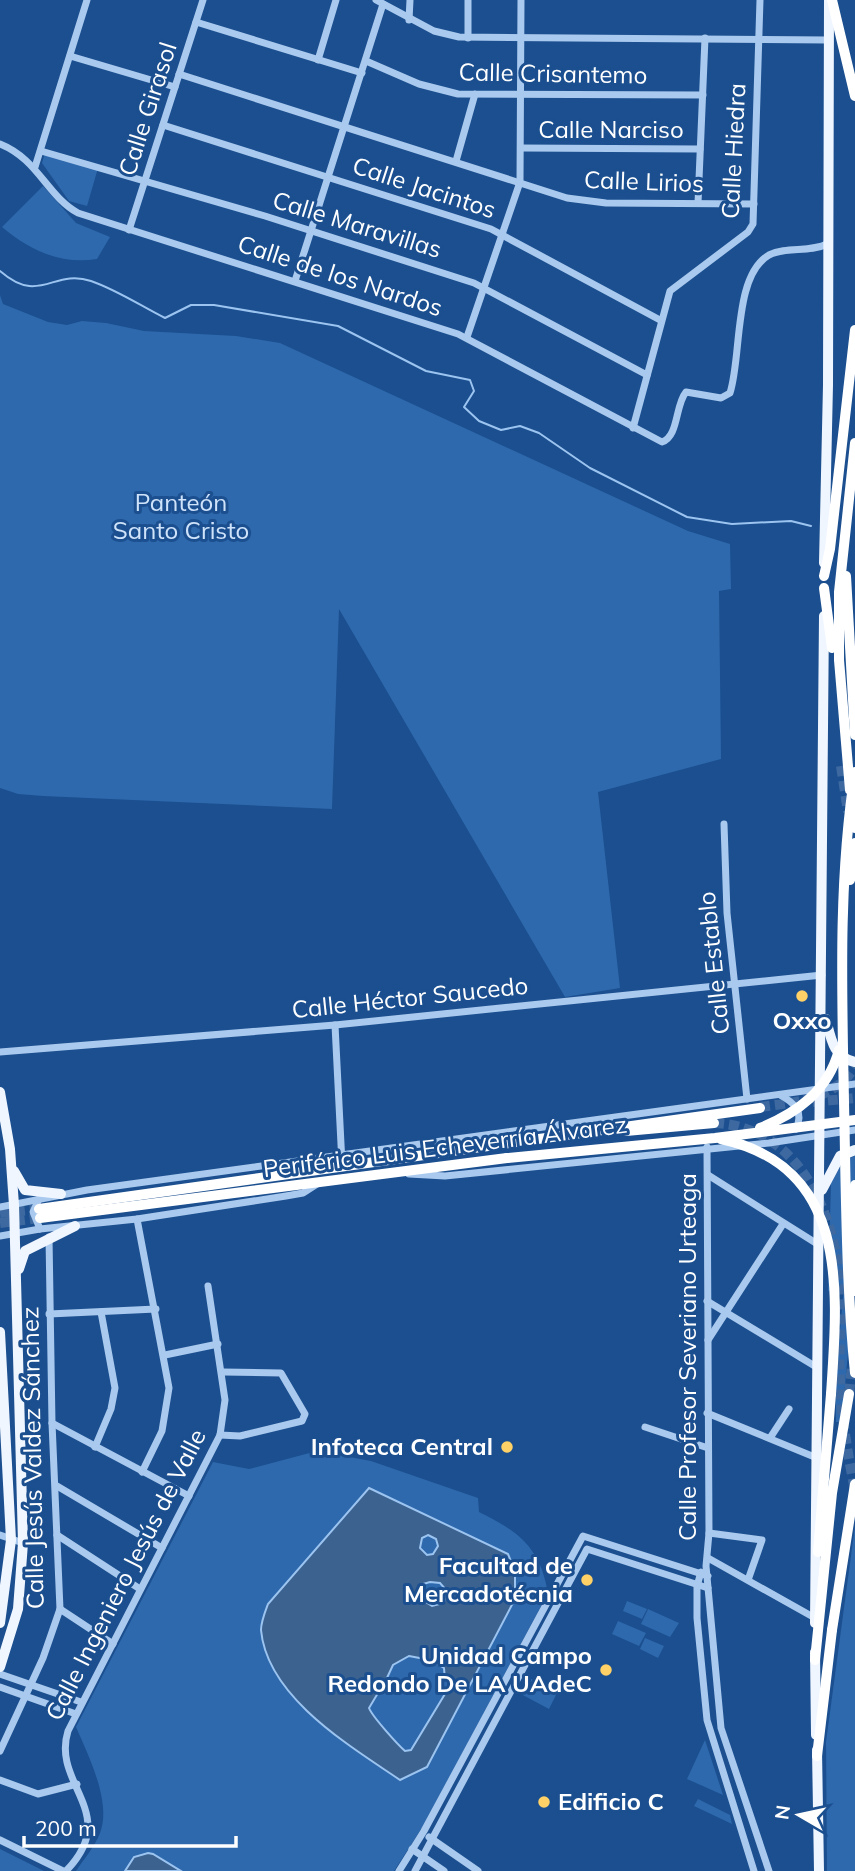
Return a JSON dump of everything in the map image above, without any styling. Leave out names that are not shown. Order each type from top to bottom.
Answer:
[{"type":"highway","points":[[830,0],[855,96]]},
{"type":"highway","points":[[855,330],[834,520],[839,592],[839,649],[855,828]]},
{"type":"highway","points":[[841,766],[831,627],[824,582],[827,550],[855,443]]},
{"type":"highway","points":[[834,520],[848,637],[855,735]]},
{"type":"highway","points":[[855,772],[842,908],[846,1230],[855,1373]]},
{"type":"highway","points":[[748,1134],[791,1114],[815,1094],[838,1054],[844,1015],[847,916],[855,843]]},
{"type":"highway","name":"Periférico Luis Echeverría Álvarez","points":[[40,1211],[62,1199],[341,1160],[611,1129],[760,1107]]},
{"type":"highway","name":"Periférico Luis Echeverría Álvarez","points":[[40,1211],[318,1184],[506,1158],[715,1138],[855,1120]]},
{"type":"highway","points":[[611,1129],[639,1132],[714,1123]]},
{"type":"highway","points":[[715,1138],[760,1151],[777,1161],[804,1186],[819,1210],[829,1241],[835,1287],[831,1394],[815,1585]]},
{"type":"highway","points":[[855,1185],[855,1318]]},
{"type":"highway","points":[[815,1660],[832,1493],[849,1394]]},
{"type":"highway","points":[[817,1756],[832,1630],[855,1484]]},
{"type":"main road","points":[[830,0],[827,244],[834,520]]},
{"type":"main road","points":[[819,1871],[815,1585],[822,1089],[824,582]]},
{"type":"main road","points":[[822,1004],[835,1051],[844,1059],[855,1062]]},
{"type":"main road","points":[[0,1092],[11,1164],[15,1234],[23,1543],[18,1609],[0,1667]]},
{"type":"main road","points":[[819,1201],[832,1167],[844,1153],[855,1150]]},
{"type":"main road","points":[[11,1164],[26,1190],[62,1199]]},
{"type":"main road","points":[[15,1300],[25,1251],[75,1226]]},
{"type":"main road","points":[[0,1332],[10,1540],[0,1623]]},
{"type":"street","points":[[36,167],[88,0]]},
{"type":"street","name":"Calle Girasol","points":[[130,230],[203,0]]},
{"type":"street","points":[[318,60],[336,0]]},
{"type":"street","points":[[410,0],[410,20]]},
{"type":"street","points":[[468,0],[468,38]]},
{"type":"street","points":[[467,337],[520,182],[521,0]]},
{"type":"street","name":"Calle Hiedra","points":[[633,428],[660,320],[673,286],[751,228],[760,0]]},
{"type":"street","points":[[295,281],[366,61],[379,2],[410,20],[443,34],[468,38],[828,40]]},
{"type":"street","points":[[196,22],[362,73]]},
{"type":"street","points":[[698,203],[705,38]]},
{"type":"street","points":[[71,56],[175,87]]},
{"type":"street","name":"Calle Crisantemo","points":[[366,61],[434,89],[475,94],[703,95]]},
{"type":"street","name":"Calle Lirios","points":[[179,74],[588,202],[754,204]]},
{"type":"street","points":[[456,161],[475,94]]},
{"type":"street","name":"Calle Jacintos","points":[[163,125],[503,234],[660,320]]},
{"type":"street","name":"Calle de los Nardos","points":[[0,144],[19,153],[36,167],[73,210],[467,337],[658,441],[666,441],[672,435],[681,400],[686,392],[722,398],[730,393],[746,290],[759,264],[774,253],[817,249],[827,244]]},
{"type":"street","name":"Calle Narciso","points":[[522,148],[700,149]]},
{"type":"street","name":"Calle Maravillas","points":[[41,150],[486,287],[647,374]]},
{"type":"street","name":"Calle Establo","points":[[724,824],[727,913],[747,1098]]},
{"type":"street","name":"Calle Héctor Saucedo","points":[[0,1052],[335,1025],[822,975]]},
{"type":"street","points":[[335,1025],[341,1160],[855,1084]]},
{"type":"street","points":[[777,1094],[794,1102],[800,1117],[798,1125],[783,1141]]},
{"type":"street","points":[[391,1173],[445,1176],[783,1141],[855,1130]]},
{"type":"street","name":"Calle Profesor Severiano Urteaga","points":[[707,1147],[708,1588],[721,1728],[769,1871]]},
{"type":"street","points":[[708,1175],[819,1245]]},
{"type":"street","points":[[0,1207],[13,1205],[40,1211],[75,1226],[303,1193],[318,1184]]},
{"type":"street","points":[[0,1236],[15,1234],[40,1211]]},
{"type":"street","points":[[137,1219],[165,1355],[169,1388],[166,1417],[142,1472]]},
{"type":"street","points":[[708,1341],[783,1224]]},
{"type":"street","name":"Calle Jesús Valdez Sánchez","points":[[0,1751],[60,1609],[48,1314],[49,1237]]},
{"type":"street","name":"Calle Ingeniero Jesús de Valle","points":[[65,1871],[86,1845],[88,1832],[83,1800],[63,1754],[64,1744],[81,1702],[220,1436],[225,1409],[223,1372],[208,1286]]},
{"type":"street","points":[[706,1301],[818,1368]]},
{"type":"street","points":[[48,1314],[156,1309]]},
{"type":"street","points":[[95,1447],[111,1409],[115,1388],[101,1312]]},
{"type":"street","points":[[165,1355],[218,1344]]},
{"type":"street","points":[[220,1436],[240,1436],[302,1421],[305,1414],[281,1373],[223,1372]]},
{"type":"street","points":[[770,1438],[789,1409]]},
{"type":"street","points":[[707,1413],[817,1458]]},
{"type":"street","points":[[52,1423],[189,1496]]},
{"type":"street","points":[[645,1427],[708,1448]]},
{"type":"street","points":[[57,1486],[162,1548]]},
{"type":"street","points":[[709,1533],[762,1540],[748,1580]]},
{"type":"street","points":[[0,1535],[23,1543]]},
{"type":"street","points":[[57,1535],[140,1589]]},
{"type":"street","points":[[399,1871],[583,1536],[708,1576]]},
{"type":"street","points":[[415,1871],[587,1549],[708,1588]]},
{"type":"street","points":[[707,1562],[748,1580],[815,1618]]},
{"type":"street","name":"Calle Profesor Severiano Urteaga","points":[[707,1562],[699,1574],[697,1618],[709,1731],[754,1871]]},
{"type":"street","points":[[60,1609],[113,1644]]},
{"type":"street","points":[[0,1674],[81,1702]]},
{"type":"street","points":[[0,1686],[76,1714]]},
{"type":"street","points":[[709,1731],[721,1728]]},
{"type":"street","points":[[0,1780],[38,1794],[77,1784]]},
{"type":"street","points":[[422,1833],[478,1871]]},
{"type":"street","points":[[0,1840],[65,1871]]},
{"type":"street","points":[[746,1850],[760,1843]]},
{"type":"street","points":[[412,1849],[444,1871]]},
{"type":"green space","points":[[45,153],[98,168],[87,206],[69,201],[42,163]]},
{"type":"green space","points":[[43,186],[76,223],[110,237],[97,259],[71,260],[46,254],[23,243],[2,227]]},
{"type":"green space","name":"Panteón Santo Cristo","points":[[0,295],[3,304],[48,322],[67,325],[82,321],[106,323],[144,331],[236,336],[280,343],[688,531],[730,544],[731,589],[719,591],[721,759],[598,792],[620,988],[565,997],[339,609],[332,809],[43,796],[18,794],[0,788]]},
{"type":"green space","points":[[855,1156],[850,1322],[841,1422],[836,1422],[836,1374],[844,1287],[828,1291],[831,1183],[844,1160]]},
{"type":"green space","points":[[317,1451],[371,1461],[478,1498],[479,1512],[505,1526],[525,1542],[533,1552],[544,1577],[548,1593],[425,1823],[394,1871],[76,1871],[100,1833],[103,1807],[97,1779],[76,1727],[213,1462],[249,1469]]},
{"type":"green space","points":[[855,1526],[855,1871],[827,1871],[826,1742]]},
{"type":"green space","points":[[627,1601],[647,1609],[642,1619],[623,1611]]},
{"type":"green space","points":[[648,1609],[679,1623],[670,1637],[641,1624]]},
{"type":"green space","points":[[618,1621],[646,1633],[639,1646],[612,1634]]},
{"type":"green space","points":[[645,1638],[664,1646],[658,1658],[640,1649]]},
{"type":"green space","points":[[527,1677],[558,1691],[549,1709],[519,1693]]},
{"type":"green space","points":[[705,1740],[723,1795],[687,1779]]},
{"type":"green space","points":[[698,1799],[730,1815],[732,1824],[694,1806]]},
{"type":"green space","points":[[0,1849],[44,1871],[0,1871]]},
{"type":"shaded area","points":[[369,1488],[508,1554],[515,1571],[515,1599],[427,1767],[400,1780],[358,1752],[314,1717],[294,1698],[278,1677],[267,1654],[261,1630],[268,1604]],"holes":[[[428,1535],[436,1539],[438,1546],[433,1554],[427,1555],[420,1548],[422,1538]],[[440,1583],[447,1591],[444,1603],[432,1606],[424,1601],[423,1584]],[[409,1656],[430,1660],[444,1668],[445,1680],[453,1681],[456,1685],[448,1689],[411,1750],[405,1751],[369,1708],[378,1693],[374,1689],[375,1681],[386,1680],[393,1665]]]},
{"type":"shaded area","points":[[148,1853],[181,1871],[125,1871],[134,1857]]},
{"type":"waterway","points":[[0,271],[26,286],[78,278],[91,281],[120,293],[165,318],[191,305],[214,305],[338,326],[426,371],[470,380],[474,391],[464,407],[479,421],[501,430],[520,426],[539,433],[590,468],[687,517],[732,524],[791,521],[811,526]]},
{"type":"tunnel","points":[[841,766],[848,812]]},
{"type":"tunnel","points":[[760,1107],[800,1101],[825,1093],[846,1078],[855,1067]]},
{"type":"tunnel","points":[[813,1102],[855,1098]]},
{"type":"tunnel","points":[[714,1123],[743,1128],[768,1139],[789,1156],[806,1177],[819,1201],[836,1255],[840,1283],[841,1394],[855,1491]]},
{"type":"tunnel","points":[[0,1213],[39,1209]]},
{"type":"tunnel","points":[[0,1223],[40,1218]]},
{"type":"tunnel","points":[[849,1394],[852,1365]]},
{"type":"place","name":"Oxxo","points":[[802,996]]},
{"type":"place","name":"Infoteca Central","points":[[507,1447]]},
{"type":"place","name":"Facultad de Mercadotécnia","points":[[587,1580]]},
{"type":"place","name":"Unidad Campo Redondo De LA UAdeC","points":[[606,1670]]},
{"type":"place","name":"Edificio C","points":[[544,1802]]}]
